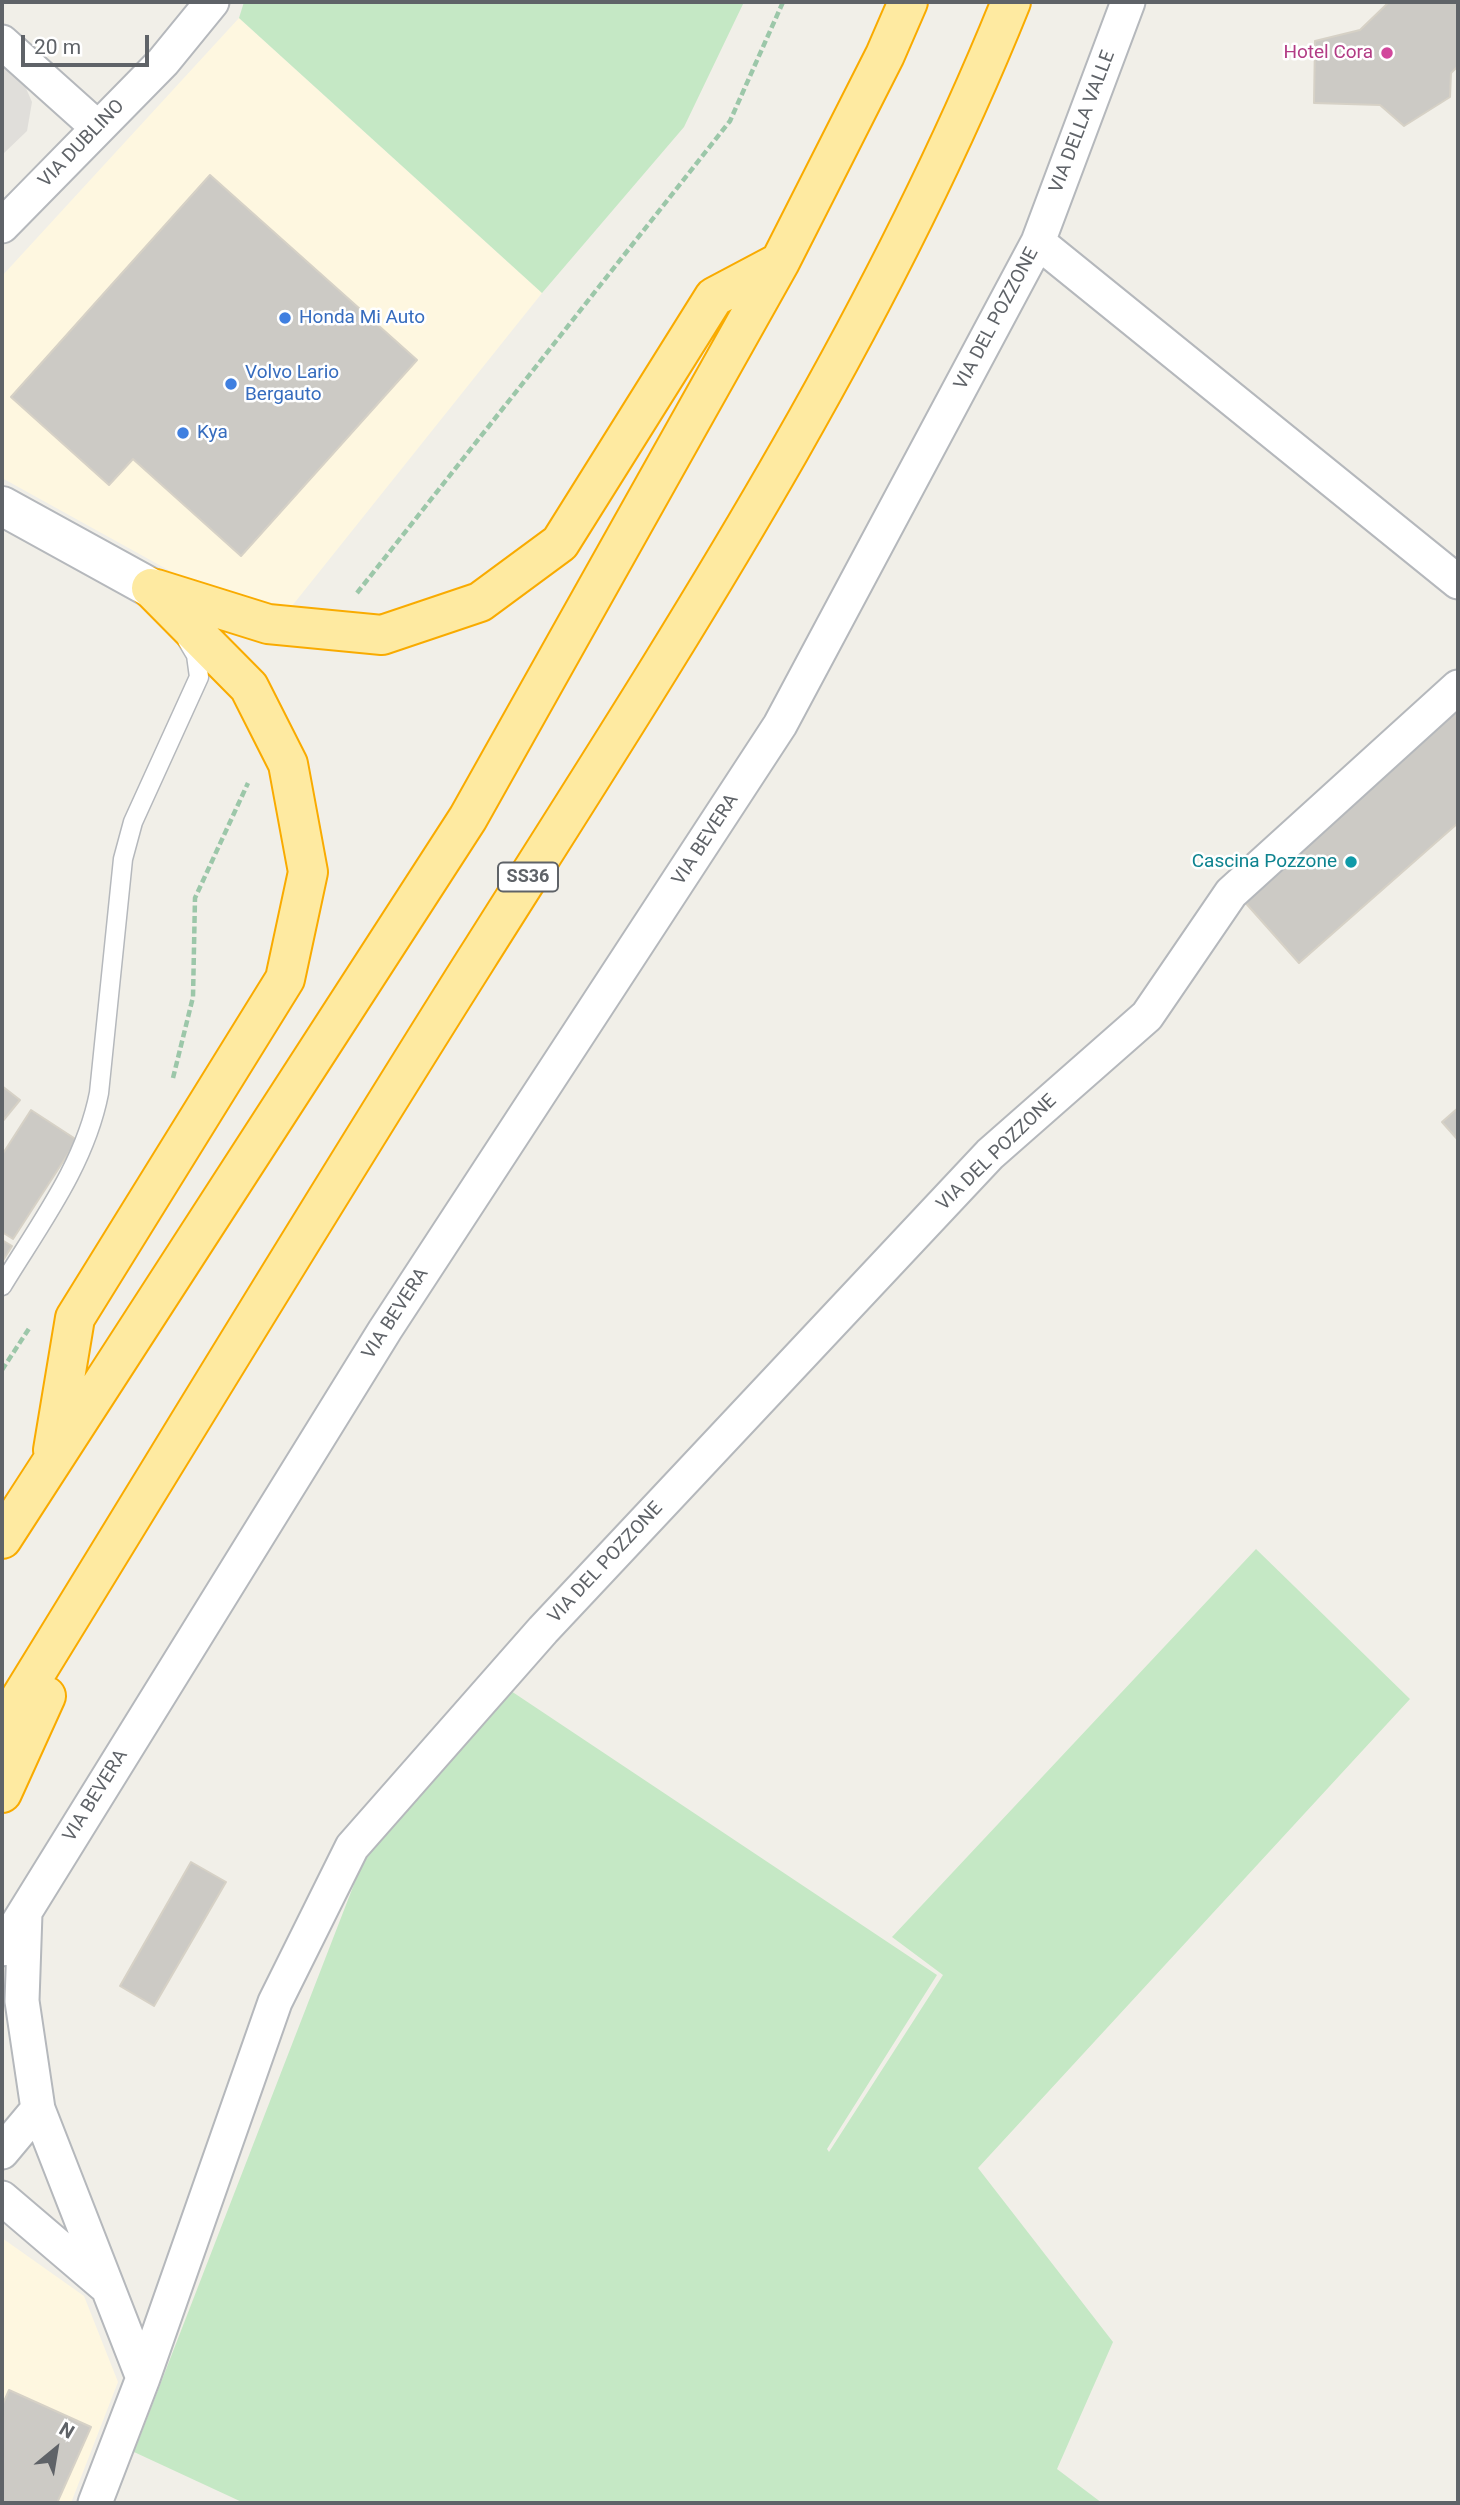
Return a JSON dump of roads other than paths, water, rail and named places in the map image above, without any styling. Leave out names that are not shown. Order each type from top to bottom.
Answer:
[{"type":"highway","points":[[2,1539],[468,818],[780,262],[885,55],[908,2]]},
{"type":"highway","name":"SS36","points":[[2,1728],[436,1023],[676,643],[856,336],[984,67],[1011,2]]},
{"type":"highway","points":[[151,588],[268,624],[382,635],[480,602],[561,543],[714,297],[780,262]]},
{"type":"highway","points":[[51,1464],[75,1318],[285,979],[308,872],[288,764],[249,687],[151,588]]},
{"type":"highway","points":[[2,1793],[113,1548]]},
{"type":"street","name":"VIA DUBLINO","points":[[2,226],[163,62],[212,2]]},
{"type":"street","name":"VIA DELLA VALLE","points":[[1038,242],[1128,2]]},
{"type":"street","points":[[2,42],[98,128]]},
{"type":"street","name":"VIA DEL POZZONE","points":[[780,725],[1038,242],[1458,582]]},
{"type":"street","points":[[2,506],[151,588]]},
{"type":"street","name":"VIA DEL POZZONE","points":[[144,2378],[275,2002],[352,1847],[543,1630],[990,1154],[1147,1016],[1231,893],[1458,687]]},
{"type":"street","name":"VIA BEVERA","points":[[2,1949],[385,1330],[780,725]]},
{"type":"street","name":"VIA BEVERA","points":[[25,1913],[22,2001],[38,2109],[144,2378]]},
{"type":"street","points":[[2,2152],[38,2109]]},
{"type":"street","name":"VIA BEVERA","points":[[2,2198],[106,2287]]},
{"type":"street","points":[[95,2503],[144,2378]]},
{"type":"lane","points":[[2,1286],[64,1185],[93,1124],[99,1093],[123,859],[133,822],[199,677],[196,655],[151,588]]},
{"type":"place","name":"Hotel Cora","points":[[1387,53]]},
{"type":"place","name":"Honda Mi Auto","points":[[285,318]]},
{"type":"place","name":"Volvo Lario Bergauto","points":[[231,384]]},
{"type":"place","name":"Kya","points":[[183,433]]},
{"type":"place","name":"Cascina Pozzone","points":[[1351,862]]}]
